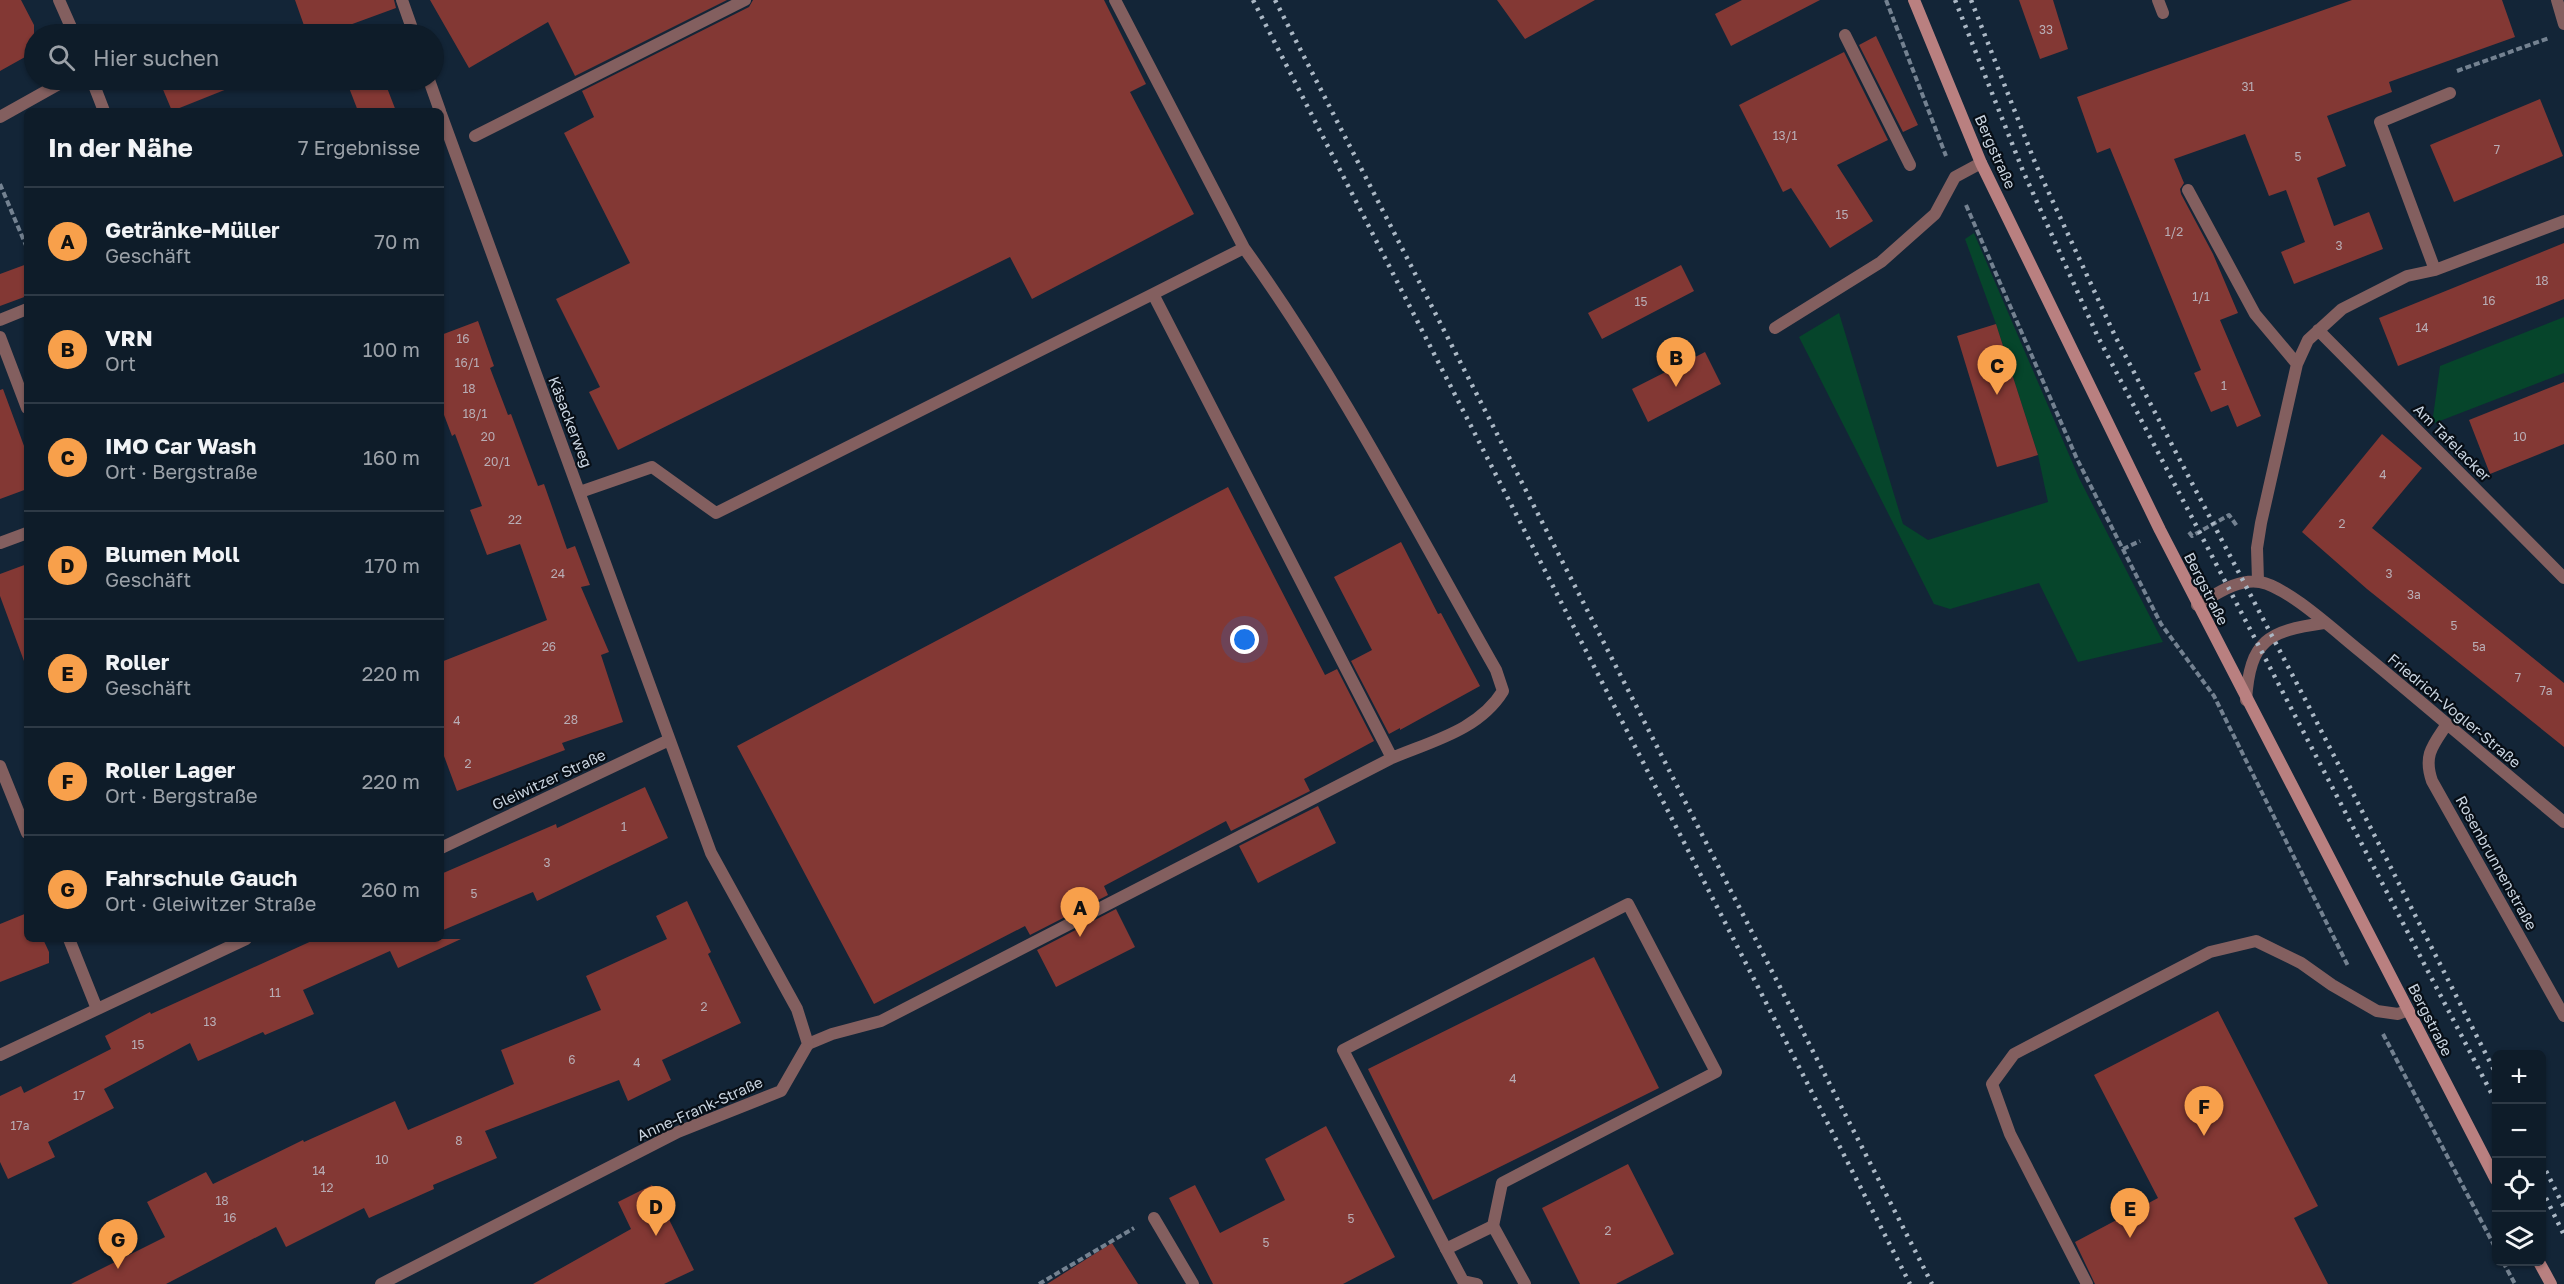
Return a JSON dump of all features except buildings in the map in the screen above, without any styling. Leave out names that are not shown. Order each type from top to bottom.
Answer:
[{"type":"main road","name":"Bergstraße","points":[[1914,0],[1981,163],[2160,530],[2492,1172]]},
{"type":"main road","points":[[2541,1266],[2551,1284]]},
{"type":"street","points":[[59,0],[70,24]]},
{"type":"street","points":[[402,0],[410,24]]},
{"type":"street","points":[[475,136],[745,0]]},
{"type":"street","points":[[669,740],[711,853],[797,1009],[808,1044],[832,1034],[881,1021],[1392,758],[1460,730],[1493,707],[1503,691],[1496,670],[1327,372],[1287,308],[1244,248],[1115,0]]},
{"type":"street","points":[[2158,0],[2163,13]]},
{"type":"street","points":[[2557,0],[2564,24]]},
{"type":"street","points":[[1845,35],[1910,165]]},
{"type":"street","points":[[0,117],[48,90]]},
{"type":"street","points":[[96,90],[103,108]]},
{"type":"street","name":"Käsackerweg","points":[[432,90],[439,108]]},
{"type":"street","points":[[2435,270],[2380,122],[2450,93]]},
{"type":"street","name":"Käsackerweg","points":[[444,123],[669,740]]},
{"type":"street","points":[[1774,328],[1881,262],[1935,214],[1954,177],[1981,163]]},
{"type":"street","points":[[2188,190],[2255,314],[2297,364]]},
{"type":"street","points":[[2197,605],[2244,582],[2258,581],[2259,537],[2297,364],[2308,340],[2342,309],[2407,276],[2435,270],[2564,221]]},
{"type":"street","points":[[580,492],[652,467],[716,513],[1244,248]]},
{"type":"street","points":[[1153,294],[1392,758]]},
{"type":"street","points":[[0,320],[24,310]]},
{"type":"street","name":"Am Tafelacker","points":[[2318,330],[2564,578]]},
{"type":"street","points":[[0,337],[24,400]]},
{"type":"street","points":[[0,543],[24,533]]},
{"type":"street","name":"Friedrich-Vogler-Straße","points":[[2258,581],[2269,584],[2290,596],[2564,822]]},
{"type":"street","points":[[2246,700],[2254,656],[2266,641],[2287,629],[2324,623]]},
{"type":"street","name":"Rosenbrunnenstraße","points":[[2447,724],[2429,751],[2427,767],[2432,781],[2564,1016]]},
{"type":"street","name":"Gleiwitzer Straße","points":[[444,847],[669,740]]},
{"type":"street","points":[[0,765],[24,825]]},
{"type":"street","points":[[1477,1284],[1463,1281],[1343,1050],[1628,904],[1716,1072],[1502,1184],[1493,1226],[1525,1284]]},
{"type":"street","points":[[2086,1284],[2010,1134],[1992,1084],[2014,1054],[2210,952],[2256,941],[2301,963],[2377,1011],[2398,1014],[2408,1010]]},
{"type":"street","points":[[70,942],[97,1009]]},
{"type":"street","points":[[0,1055],[227,943]]},
{"type":"street","name":"Anne-Frank-Straße","points":[[381,1284],[678,1132],[781,1090],[808,1044]]},
{"type":"street","points":[[1154,1218],[1193,1284]]},
{"type":"street","points":[[1446,1249],[1493,1226]]},
{"type":"path","points":[[1886,0],[1954,177],[2077,459],[2162,624],[2214,696]]},
{"type":"path","points":[[2454,73],[2553,37]]},
{"type":"path","points":[[0,184],[24,241]]},
{"type":"path","points":[[2123,549],[2181,519],[2192,536],[2229,515],[2239,528],[2259,537]]},
{"type":"path","points":[[1039,1284],[1114,1238]]},
{"type":"path","points":[[2505,1266],[2515,1284]]},
{"type":"green space","points":[[1974,233],[2079,478],[2163,642],[2078,662],[2039,583],[1950,609],[1934,604],[1799,337],[1839,313],[1903,524],[1928,540],[2048,502],[2038,455],[1996,324],[1965,239]]},
{"type":"green space","points":[[2564,317],[2564,373],[2432,424],[2440,366]]},
{"type":"railway","points":[[1253,0],[1910,1284]]},
{"type":"railway","points":[[1275,0],[1932,1284]]},
{"type":"railway","points":[[1955,0],[2023,171],[2097,335],[2492,1094]]},
{"type":"railway","points":[[1971,0],[2036,165],[2115,336],[2306,701],[2492,1066]]},
{"type":"railway","points":[[2546,1171],[2564,1207]]},
{"type":"railway","points":[[2546,1198],[2564,1235]]},
{"type":"place","name":"VRN","points":[[1676,387]]},
{"type":"place","name":"IMO Car Wash","points":[[1997,395]]},
{"type":"place","name":"Getränke-Müller","points":[[1080,937]]},
{"type":"place","name":"Roller Lager","points":[[2204,1136]]},
{"type":"place","name":"Blumen Moll","points":[[656,1236]]},
{"type":"place","name":"Roller","points":[[2130,1238]]},
{"type":"place","name":"Fahrschule Gauch","points":[[118,1269]]}]
